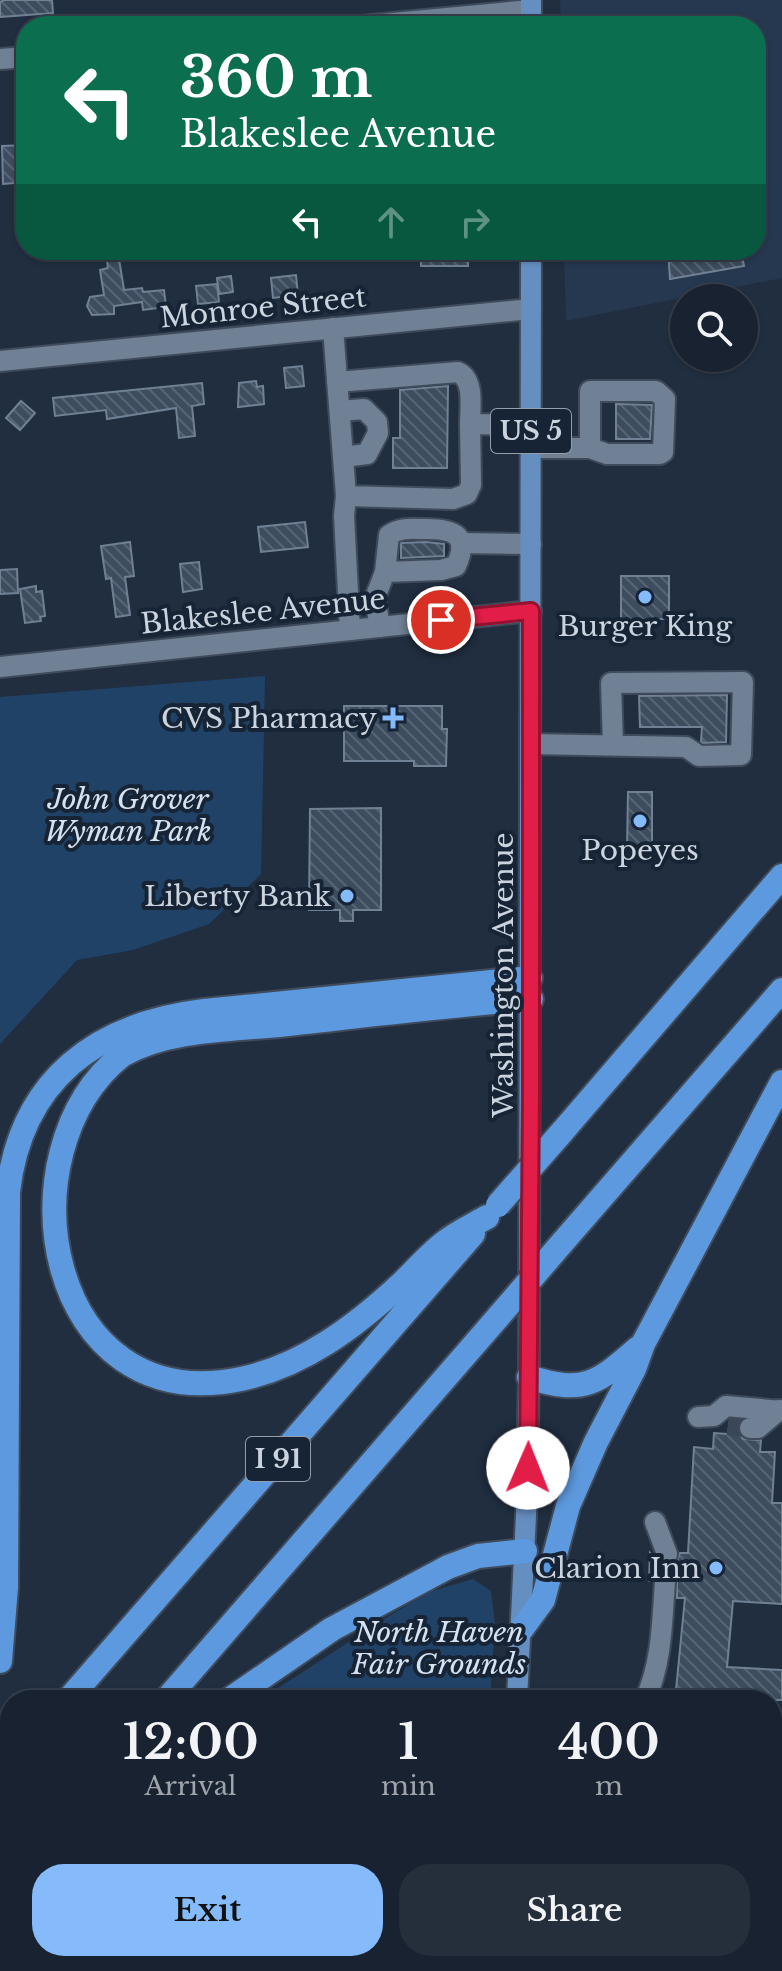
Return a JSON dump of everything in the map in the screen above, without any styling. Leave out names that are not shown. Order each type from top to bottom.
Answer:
[{"type":"highway","name":"I 91","points":[[77,1690],[782,876]]},
{"type":"highway","points":[[31,1234],[33,1172],[43,1141],[53,1123],[66,1103],[91,1076],[140,1046],[196,1034],[530,988]]},
{"type":"highway","points":[[0,1661],[6,1587],[8,1192],[20,1139],[53,1083],[74,1061],[99,1043],[129,1028],[161,1018],[204,1011],[530,988]]},
{"type":"highway","name":"I 91","points":[[175,1690],[782,990]]},
{"type":"highway","points":[[521,1630],[543,1600],[568,1506],[596,1442],[634,1369],[643,1344],[782,1082]]},
{"type":"highway","points":[[37,1260],[46,1284],[63,1312],[100,1348],[149,1374],[181,1382],[211,1383],[261,1374],[326,1343],[372,1310],[446,1241],[493,1211]]},
{"type":"highway","points":[[529,1377],[562,1386],[588,1383],[612,1372],[643,1344]]},
{"type":"highway","points":[[244,1690],[332,1629],[448,1567],[478,1556],[525,1551]]},
{"type":"main road","name":"Washington Avenue","points":[[518,1690],[529,1377],[531,260]]},
{"type":"street","points":[[482,16],[531,12]]},
{"type":"street","name":"Monroe Street","points":[[0,361],[531,309]]},
{"type":"street","points":[[333,328],[346,496],[344,516],[350,630]]},
{"type":"street","points":[[337,382],[458,372],[465,375],[469,383],[471,485],[467,494],[453,499],[346,496]]},
{"type":"street","points":[[531,448],[590,448],[607,454],[663,452],[665,399],[656,391],[590,391],[590,448]]},
{"type":"street","points":[[340,411],[364,409],[373,415],[378,433],[367,454],[343,457]]},
{"type":"street","points":[[470,424],[531,425]]},
{"type":"street","points":[[380,627],[375,598],[385,572],[389,535],[398,529],[448,529],[457,534],[461,543],[456,566],[441,570],[385,572]]},
{"type":"street","points":[[461,543],[531,544]]},
{"type":"street","name":"Blakeslee Avenue","points":[[0,667],[531,611]]},
{"type":"street","points":[[531,744],[686,747],[699,756],[741,755],[743,682],[611,683],[613,745]]},
{"type":"street","points":[[713,1420],[726,1406],[780,1410]]},
{"type":"street","points":[[750,1428],[758,1428],[780,1410]]},
{"type":"street","points":[[655,1522],[667,1554]]},
{"type":"street","points":[[650,1690],[661,1643],[665,1582]]},
{"type":"shaded area","points":[[560,0],[782,0],[782,278],[752,284],[670,284],[670,300],[566,321],[564,260],[766,260],[766,16],[561,16]]},
{"type":"green space","name":"John Grover Wyman Park","points":[[265,676],[261,874],[209,924],[133,950],[77,960],[0,1044],[0,697]]},
{"type":"green space","name":"North Haven Fair Grounds","points":[[473,1579],[491,1591],[495,1624],[491,1690],[275,1690],[387,1617],[432,1591]]},
{"type":"building","points":[[52,0],[53,13],[0,17],[0,2]]},
{"type":"building","points":[[16,145],[16,183],[3,184],[2,146]]},
{"type":"building","points":[[119,260],[124,290],[164,290],[166,307],[143,310],[142,302],[114,306],[114,314],[92,315],[87,306],[90,297],[104,295],[100,270],[108,268],[107,261]]},
{"type":"building","points":[[421,260],[468,260],[468,266],[421,266]]},
{"type":"building","points":[[669,260],[743,260],[744,266],[670,279]]},
{"type":"building","points":[[296,275],[298,295],[273,298],[271,278]]},
{"type":"building","points":[[231,276],[233,292],[219,294],[217,278]]},
{"type":"building","points":[[217,284],[219,302],[198,304],[196,286]]},
{"type":"building","points":[[302,366],[304,386],[286,388],[284,368]]},
{"type":"building","points":[[256,381],[257,387],[263,386],[264,404],[238,407],[239,383]]},
{"type":"building","points":[[202,383],[204,404],[192,406],[195,436],[179,438],[176,408],[107,419],[106,410],[55,416],[53,398]]},
{"type":"building","points":[[448,386],[447,468],[393,468],[393,438],[400,438],[400,390]]},
{"type":"building","points":[[21,401],[35,413],[20,430],[6,418]]},
{"type":"building","points":[[616,404],[652,405],[650,439],[616,439]]},
{"type":"building","points":[[305,522],[308,547],[261,552],[258,527]]},
{"type":"building","points":[[130,542],[134,576],[125,577],[130,615],[116,617],[111,578],[106,579],[101,546]]},
{"type":"building","points":[[401,543],[444,544],[444,556],[401,558]]},
{"type":"building","points":[[199,562],[202,589],[183,592],[180,564]]},
{"type":"building","points":[[17,569],[18,593],[0,594],[0,570]]},
{"type":"building","name":"Burger King","points":[[621,576],[669,576],[669,619],[621,619]]},
{"type":"building","points":[[36,586],[36,592],[42,591],[45,616],[40,617],[41,621],[25,623],[20,589]]},
{"type":"building","points":[[727,695],[726,742],[703,743],[702,727],[640,727],[639,696]]},
{"type":"building","name":"CVS Pharmacy","points":[[344,706],[442,706],[442,729],[447,729],[446,766],[414,766],[414,761],[344,761]]},
{"type":"building","name":"Popeyes","points":[[628,792],[652,792],[652,849],[627,849]]},
{"type":"building","points":[[381,808],[381,910],[353,910],[353,921],[340,921],[340,910],[309,910],[310,809]]},
{"type":"building","name":"Clarion Inn","points":[[730,1419],[740,1420],[737,1429],[743,1439],[761,1440],[760,1452],[775,1452],[772,1503],[782,1503],[782,1604],[733,1601],[727,1667],[782,1670],[782,1690],[676,1690],[685,1598],[677,1598],[677,1577],[672,1571],[660,1570],[649,1581],[650,1553],[666,1567],[676,1563],[680,1553],[688,1553],[694,1447],[713,1449],[714,1433],[728,1434]]},
{"type":"tunnel","points":[[728,1425],[750,1428]]},
{"type":"place","name":"Burger King","points":[[645,597]]},
{"type":"place","name":"CVS Pharmacy","points":[[393,718]]},
{"type":"place","name":"Popeyes","points":[[640,821]]},
{"type":"place","name":"Liberty Bank","points":[[347,896]]},
{"type":"place","name":"Clarion Inn","points":[[716,1568]]},
{"type":"route","points":[[441,620],[531,611],[528,1468]]}]
